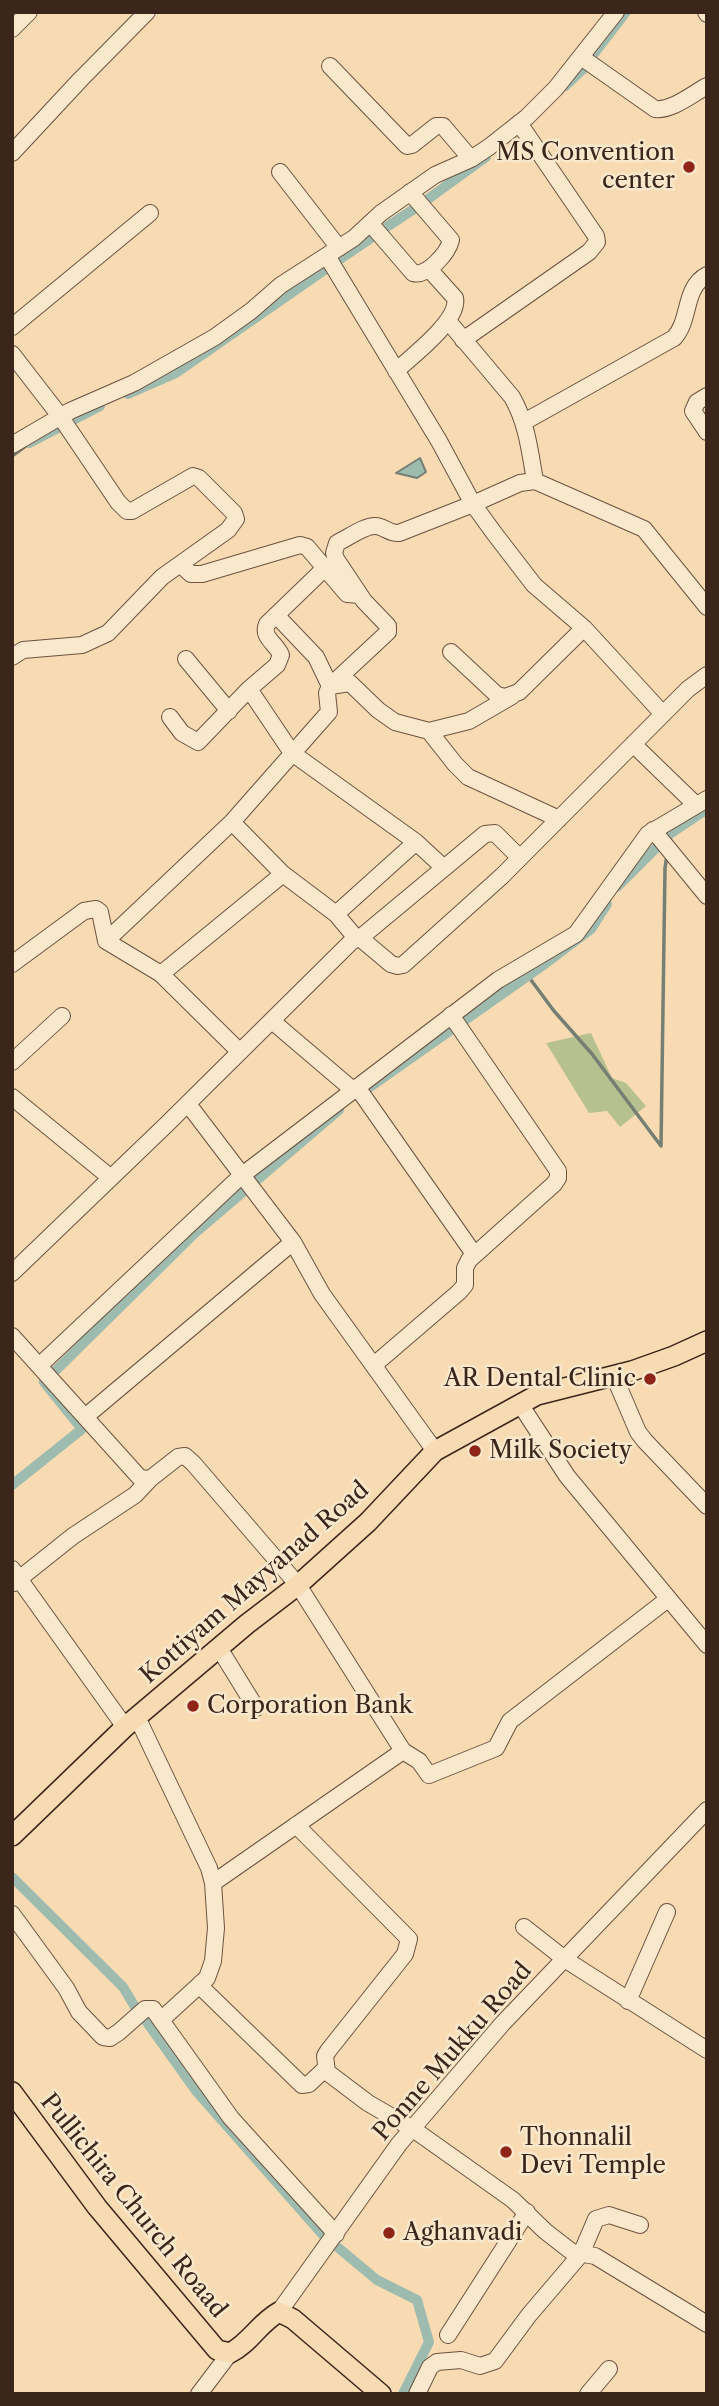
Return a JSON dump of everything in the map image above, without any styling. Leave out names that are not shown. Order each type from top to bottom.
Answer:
[{"type":"main road","name":"Kottiyam Mayyanad Road","points":[[12,1836],[131,1722],[298,1585],[368,1522],[435,1451],[537,1395],[614,1376],[674,1356],[707,1341]]},
{"type":"main road","name":"Pullichira Church Roaad","points":[[12,2092],[114,2227],[217,2350],[230,2353],[243,2347],[267,2319],[279,2312]]},
{"type":"main road","points":[[279,2312],[293,2319],[381,2394]]},
{"type":"street","points":[[12,445],[60,416],[134,383],[215,337],[251,312],[281,285],[333,252],[410,192],[435,175],[471,159],[519,123],[556,88],[616,12]]},
{"type":"street","points":[[12,153],[145,13]]},
{"type":"street","points":[[581,57],[655,109],[670,107],[707,86]]},
{"type":"street","points":[[330,66],[407,146],[412,145],[436,125],[443,126],[471,159]]},
{"type":"street","points":[[463,340],[589,252],[597,242],[596,236],[519,123]]},
{"type":"street","points":[[280,172],[333,252],[396,371],[474,504],[534,585],[584,628],[663,714]]},
{"type":"street","points":[[370,223],[413,274],[419,275],[429,269],[450,246],[452,240],[410,192]]},
{"type":"street","points":[[12,327],[150,213]]},
{"type":"street","points":[[396,371],[448,321],[454,310],[454,298],[429,269]]},
{"type":"street","points":[[524,422],[674,338],[682,326],[691,291],[700,279],[707,275]]},
{"type":"street","points":[[448,321],[512,397],[524,422],[535,481]]},
{"type":"street","points":[[12,354],[127,511],[132,511],[193,476],[199,478],[234,513],[236,519],[233,525],[162,577],[108,633],[82,645],[23,650],[12,657]]},
{"type":"street","points":[[707,396],[697,402],[693,411],[707,432]]},
{"type":"street","points":[[364,601],[336,559],[334,553],[337,542],[371,527],[381,527],[393,534],[399,533],[528,480],[644,529],[707,607]]},
{"type":"street","points":[[106,941],[232,822],[329,712],[327,693],[330,686],[388,632],[387,626],[359,594],[347,594],[307,547],[300,545],[202,574],[191,574],[181,565]]},
{"type":"street","points":[[170,718],[181,733],[198,742],[281,660],[279,649],[266,635],[265,630],[276,615],[325,568]]},
{"type":"street","points":[[276,615],[316,657],[330,686]]},
{"type":"street","points":[[330,686],[350,683],[395,722],[429,730],[469,721],[519,692],[584,628]]},
{"type":"street","points":[[451,652],[497,695],[512,696]]},
{"type":"street","points":[[186,659],[229,711]]},
{"type":"street","points":[[232,822],[284,874],[336,914],[358,938],[391,964],[403,965],[520,858],[688,689],[707,675]]},
{"type":"street","points":[[249,689],[292,753],[416,842],[443,867]]},
{"type":"street","points":[[429,730],[468,777],[559,819]]},
{"type":"street","points":[[40,1366],[241,1176],[498,980],[576,934],[644,839],[653,830],[701,802],[633,744]]},
{"type":"street","points":[[653,830],[707,896]]},
{"type":"street","points":[[12,1273],[358,938],[443,867],[489,832],[501,837],[520,858]]},
{"type":"street","points":[[336,914],[416,842]]},
{"type":"street","points":[[161,974],[284,874]]},
{"type":"street","points":[[12,964],[90,908],[96,909],[100,912],[106,941],[161,974],[240,1052]]},
{"type":"street","points":[[374,1365],[465,1285],[465,1268],[474,1254],[558,1178],[558,1171],[451,1015]]},
{"type":"street","points":[[12,1062],[62,1016]]},
{"type":"street","points":[[272,1021],[355,1088],[474,1254]]},
{"type":"street","points":[[12,1097],[111,1178]]},
{"type":"street","points":[[188,1104],[293,1242],[322,1294],[435,1451]]},
{"type":"street","points":[[85,1417],[293,1242]]},
{"type":"street","points":[[12,1336],[133,1471],[140,1478],[150,1479]]},
{"type":"street","points":[[614,1376],[638,1432],[707,1506]]},
{"type":"street","points":[[520,1404],[572,1483],[707,1645]]},
{"type":"street","points":[[161,2020],[211,1971],[216,1921],[209,1868],[131,1722],[56,1632],[15,1577],[135,1494],[178,1457],[188,1459],[298,1585],[403,1751],[419,1761],[429,1775],[496,1748],[510,1721],[668,1599]]},
{"type":"street","points":[[219,1648],[256,1709]]},
{"type":"street","points":[[213,1883],[403,1751]]},
{"type":"street","points":[[524,1927],[566,1960],[707,1810]]},
{"type":"street","points":[[296,1825],[409,1939],[405,1954],[328,2050],[325,2056],[326,2070],[368,2103],[413,2129],[527,2212],[545,2231],[572,2252],[595,2256],[707,2324]]},
{"type":"street","points":[[628,2001],[667,1912]]},
{"type":"street","points":[[12,1914],[66,1987],[79,2012],[103,2037],[110,2038],[150,2007],[231,2119],[336,2234]]},
{"type":"street","name":"Ponne Mukku Road","points":[[279,2312],[399,2144],[503,2023],[566,1960],[707,2050]]},
{"type":"street","points":[[201,1983],[205,1990],[303,2085],[309,2084],[326,2070]]},
{"type":"street","points":[[447,2335],[527,2212]]},
{"type":"street","points":[[417,2394],[430,2367],[437,2361],[461,2360],[480,2366],[495,2361],[521,2325],[581,2254],[596,2219],[609,2215],[640,2225]]},
{"type":"street","points":[[199,2394],[230,2353]]},
{"type":"street","points":[[588,2394],[609,2369]]},
{"type":"green space","points":[[591,1033],[612,1078],[626,1083],[646,1106],[620,1127],[607,1111],[589,1113],[546,1043]]},
{"type":"shaded area","points":[[420,458],[426,472],[417,478],[396,473]]},
{"type":"waterway","points":[[593,55],[626,12]]},
{"type":"waterway","points":[[565,86],[583,69]]},
{"type":"waterway","points":[[428,199],[486,157]]},
{"type":"waterway","points":[[385,228],[414,209]]},
{"type":"waterway","points":[[340,259],[371,238]]},
{"type":"waterway","points":[[128,394],[176,373],[326,269]]},
{"type":"waterway","points":[[73,420],[100,406]]},
{"type":"waterway","points":[[29,443],[58,428]]},
{"type":"waterway","points":[[12,456],[27,445]]},
{"type":"waterway","points":[[617,887],[671,833],[707,809]]},
{"type":"waterway","points":[[528,976],[554,1011],[592,1054],[661,1146],[667,855]]},
{"type":"waterway","points":[[363,1092],[591,929],[607,904]]},
{"type":"waterway","points":[[12,1485],[82,1429],[44,1382],[195,1233],[339,1110]]},
{"type":"waterway","points":[[12,1877],[123,1987],[135,2007]]},
{"type":"waterway","points":[[144,2018],[197,2092],[323,2235],[377,2280],[417,2300],[429,2342],[403,2394]]},
{"type":"place","name":"MS Convention center","points":[[689,167]]},
{"type":"place","name":"AR Dental Clinic","points":[[650,1379]]},
{"type":"place","name":"Milk Society","points":[[475,1451]]},
{"type":"place","name":"Corporation Bank","points":[[193,1706]]},
{"type":"place","name":"Thonnalil Devi Temple","points":[[506,2152]]},
{"type":"place","name":"Aghanvadi","points":[[389,2233]]}]
